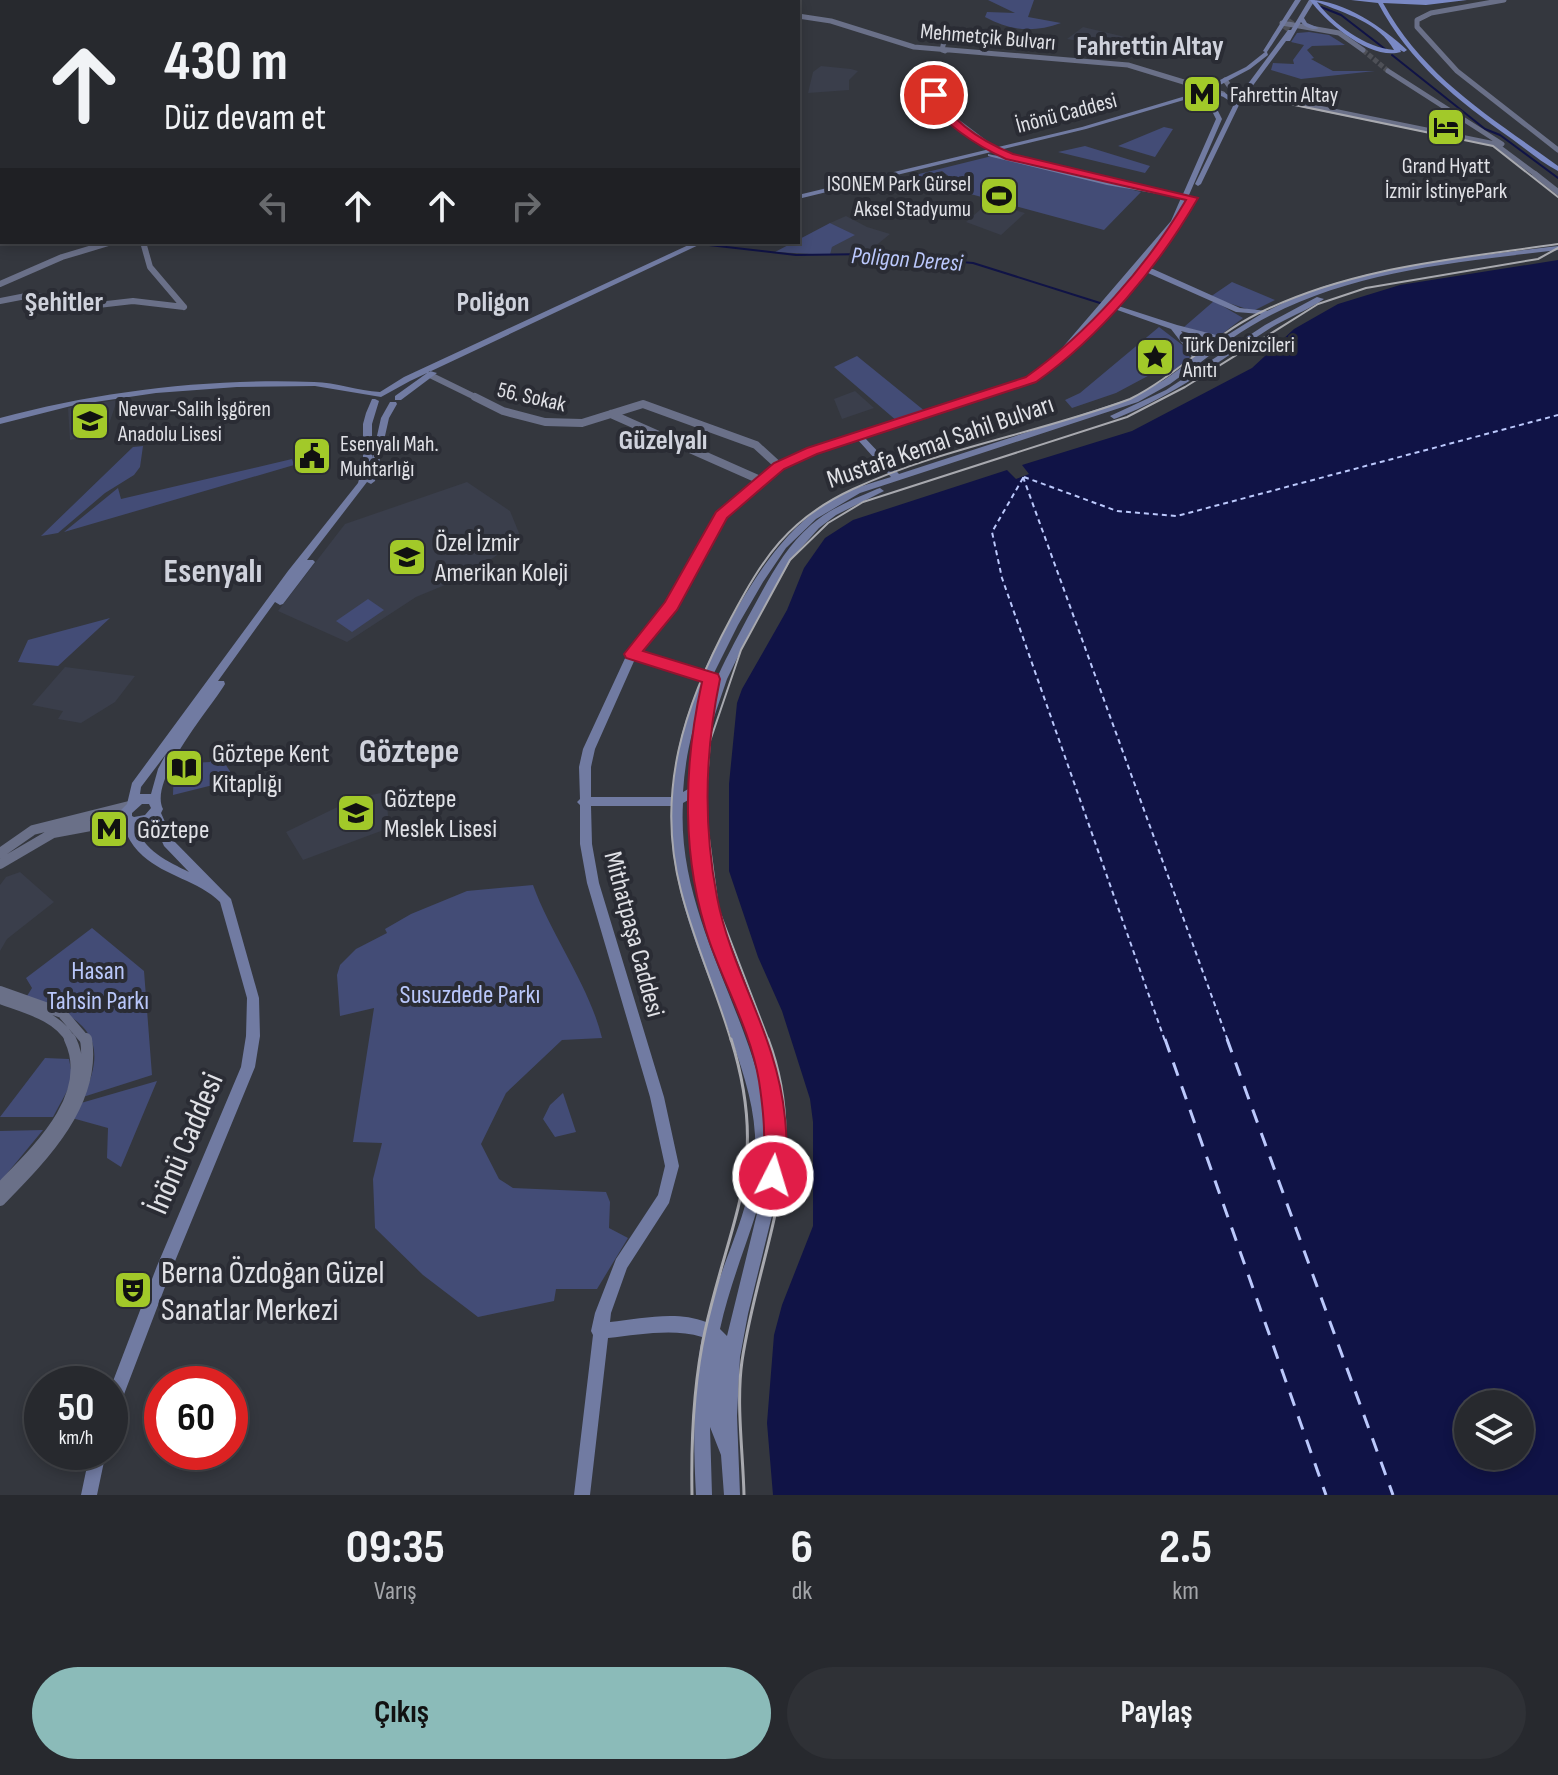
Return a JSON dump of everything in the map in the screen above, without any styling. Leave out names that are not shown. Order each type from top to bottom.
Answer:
[{"type":"highway","points":[[1314,0],[1325,13],[1374,50],[1398,52],[1399,48],[1383,31]]},
{"type":"highway","points":[[1314,0],[1349,11],[1383,31],[1448,86],[1558,169]]},
{"type":"highway","points":[[1354,0],[1464,0]]},
{"type":"highway","points":[[1379,0],[1401,38],[1448,86]]},
{"type":"highway","points":[[1389,0],[1438,0]]},
{"type":"highway","points":[[1389,0],[1396,16],[1437,69],[1558,162]]},
{"type":"main road","points":[[1205,106],[1196,101],[1198,94],[1261,59],[1314,0]]},
{"type":"main road","points":[[1504,0],[1431,13],[1418,19],[1417,27],[1457,71],[1558,150]]},
{"type":"main road","points":[[1245,93],[1291,25],[1298,1]]},
{"type":"main road","name":"Mehmetçik Bulvarı","points":[[800,17],[836,25],[900,47],[946,51]]},
{"type":"main road","name":"Mehmetçik Bulvarı","points":[[800,17],[831,21],[905,45],[946,51],[1128,65],[1223,94]]},
{"type":"main road","points":[[1291,25],[1305,24],[1328,31],[1361,50]]},
{"type":"main road","points":[[1291,25],[1328,31]]},
{"type":"main road","points":[[946,51],[948,38]]},
{"type":"main road","name":"Mehmetçik Bulvarı","points":[[1055,59],[1133,67],[1189,86],[1198,94]]},
{"type":"main road","points":[[940,70],[934,95],[939,107],[996,152],[1139,188],[1188,197]]},
{"type":"main road","points":[[1491,137],[1491,142],[1481,142],[1386,71],[1491,137],[1558,190]]},
{"type":"main road","points":[[1225,80],[1230,87],[1245,93],[1507,150],[1558,190]]},
{"type":"main road","points":[[1188,84],[1214,85]]},
{"type":"main road","name":"Mithatpaşa Caddesi","points":[[582,1495],[599,1331],[621,1264],[664,1198],[672,1166],[657,1097],[593,883],[583,802],[589,749],[632,654],[671,606],[721,515],[779,466],[812,451],[1025,383],[1053,364],[1139,269],[1174,222],[1245,93]]},
{"type":"main road","points":[[1198,94],[1223,94],[1237,103]]},
{"type":"main road","name":"İnönü Caddesi","points":[[996,152],[1198,94]]},
{"type":"main road","name":"İnönü Caddesi","points":[[800,199],[996,152],[1173,105],[1226,108],[1237,103]]},
{"type":"main road","name":"Mithatpaşa Caddesi","points":[[1188,197],[1219,119],[1216,112],[1205,106]]},
{"type":"main road","points":[[1475,136],[1491,137]]},
{"type":"main road","points":[[0,284],[62,257],[105,244]]},
{"type":"main road","points":[[0,301],[31,295],[98,305],[133,301],[184,307],[150,267],[144,244]]},
{"type":"main road","points":[[221,892],[142,848],[134,839],[130,812],[136,786],[291,573],[362,484],[368,474],[365,423],[378,398],[407,379],[697,244]]},
{"type":"main road","points":[[0,853],[33,830],[130,812],[143,821],[155,807],[158,781],[168,759],[370,484],[385,418],[395,401],[430,375],[707,244]]},
{"type":"main road","name":"Mustafa Kemal Sahil Bulvarı","points":[[732,1494],[729,1399],[735,1339],[773,1176],[775,1112],[761,1045],[708,900],[698,789],[701,744],[727,665],[785,556],[820,521],[865,497],[1132,411],[1199,368],[1227,340],[1256,319],[1294,301],[1392,271],[1558,248]]},
{"type":"main road","name":"Mustafa Kemal Sahil Bulvarı","points":[[704,1495],[700,1436],[711,1332],[753,1195],[762,1150],[749,1068],[698,933],[688,895],[676,801],[683,742],[705,674],[771,559],[796,529],[838,501],[897,478],[1107,412],[1199,368],[1288,315],[1331,295],[1391,277],[1558,254]]},
{"type":"main road","points":[[1139,269],[1248,312],[1276,309]]},
{"type":"main road","points":[[1288,315],[1279,317],[1273,314],[1294,301]]},
{"type":"main road","points":[[1174,327],[1199,368],[1257,329],[1256,319],[1225,304]]},
{"type":"main road","points":[[1108,305],[1174,327],[1227,340],[1242,340],[1261,333]]},
{"type":"main road","name":"56. Sokak","points":[[430,375],[511,414],[558,423],[582,423],[643,404],[756,445],[779,466]]},
{"type":"main road","points":[[0,419],[65,405],[161,392],[316,384],[378,398],[393,394],[395,401]]},
{"type":"main road","points":[[608,413],[624,416],[760,480]]},
{"type":"main road","points":[[860,437],[897,478]]},
{"type":"main road","points":[[632,654],[705,674],[712,679],[700,734],[701,744]]},
{"type":"main road","points":[[583,802],[676,801],[698,789]]},
{"type":"main road","points":[[0,864],[59,831],[130,812],[144,798],[155,807]]},
{"type":"main road","name":"İnönü Caddesi","points":[[124,1366],[248,1067],[253,1036],[253,998],[236,931],[221,892],[168,843],[155,807]]},
{"type":"main road","points":[[0,991],[57,1010],[70,1018],[84,1034],[91,1065],[88,1077],[57,1126],[0,1200]]},
{"type":"main road","points":[[0,999],[18,1003],[59,1023],[79,1050],[80,1076],[57,1126]]},
{"type":"main road","points":[[0,1189],[12,1182]]},
{"type":"main road","points":[[599,1331],[674,1324],[711,1332],[723,1343],[718,1426],[730,1457]]},
{"type":"main road","points":[[89,1495],[94,1470]]},
{"type":"shaded area","points":[[1083,27],[1141,43],[1131,50],[1067,39]]},
{"type":"shaded area","points":[[821,66],[858,71],[849,80],[849,90],[808,93],[813,72]]},
{"type":"shaded area","points":[[988,203],[1025,213],[1001,235],[966,222]]},
{"type":"shaded area","points":[[846,216],[890,234],[868,252],[830,255],[832,247],[854,235],[830,223]]},
{"type":"shaded area","points":[[1558,260],[1558,1495],[773,1495],[767,1423],[774,1335],[782,1305],[813,1226],[813,1122],[810,1099],[782,1011],[758,957],[729,871],[729,784],[737,703],[742,689],[787,610],[804,568],[825,538],[853,520],[1007,470],[1016,479],[1029,474],[1022,465],[1132,431],[1252,368],[1294,329],[1338,304],[1400,285]]},
{"type":"shaded area","points":[[855,391],[874,408],[842,419],[834,399]]},
{"type":"shaded area","name":"Nevvar-Salih İşgören Anadolu Lisesi","points":[[117,400],[106,433],[70,440],[68,408]]},
{"type":"shaded area","name":"Özel İzmir Amerikan Koleji","points":[[467,482],[510,511],[521,538],[469,575],[416,597],[347,642],[278,611],[345,524]]},
{"type":"shaded area","points":[[65,667],[135,676],[115,702],[81,723],[58,719],[63,711],[32,705]]},
{"type":"shaded area","name":"Göztepe Meslek Lisesi","points":[[386,792],[389,828],[303,860],[286,832],[356,798]]},
{"type":"shaded area","points":[[20,872],[54,902],[7,939],[0,951],[0,885],[6,877]]},
{"type":"green space","points":[[988,0],[1034,0],[1028,17],[1061,23],[1032,29],[1004,25],[985,17],[987,12],[1015,13]]},
{"type":"green space","points":[[1297,33],[1329,35],[1345,45],[1312,46],[1307,50],[1314,58],[1311,59],[1333,71],[1375,71],[1301,79],[1271,70],[1273,63],[1294,64],[1293,60],[1304,45],[1291,42]]},
{"type":"green space","points":[[1164,127],[1173,129],[1155,157],[1118,146]]},
{"type":"green space","points":[[1085,146],[1150,166],[1145,173],[1058,152]]},
{"type":"green space","points":[[996,155],[1141,192],[1104,230],[948,188],[956,182],[942,171],[927,175],[929,179],[915,175]]},
{"type":"green space","points":[[830,223],[855,235],[832,247],[830,255],[775,252],[790,244],[800,244],[800,239]]},
{"type":"green space","points":[[1232,282],[1275,300],[1253,311],[1210,297]]},
{"type":"green space","points":[[1214,301],[1243,318],[1218,337],[1184,327]]},
{"type":"green space","points":[[1159,327],[1185,347],[1190,358],[1173,371],[1159,370],[1116,393],[1072,408],[1065,400],[1080,393]]},
{"type":"green space","points":[[857,356],[926,412],[897,421],[834,367]]},
{"type":"green space","points":[[143,446],[140,467],[134,475],[105,493],[58,533],[41,536],[133,447]]},
{"type":"green space","points":[[292,459],[294,465],[64,532],[118,488],[121,499]]},
{"type":"green space","points":[[368,599],[384,610],[352,632],[336,621]]},
{"type":"green space","points":[[110,618],[58,666],[18,662],[28,640]]},
{"type":"green space","points":[[216,750],[241,788],[209,786],[173,795],[174,764],[210,762]]},
{"type":"green space","name":"Susuzdede Parkı","points":[[533,885],[588,999],[602,1038],[562,1040],[506,1093],[481,1144],[499,1179],[513,1188],[606,1192],[610,1202],[609,1228],[628,1238],[597,1289],[556,1289],[554,1301],[478,1317],[423,1275],[375,1228],[373,1179],[382,1143],[353,1142],[374,1008],[340,1016],[337,975],[340,965],[356,949],[387,933],[385,929],[411,914],[467,891]]},
{"type":"green space","name":"Hasan Tahsin Parkı","points":[[92,928],[144,971],[152,1075],[83,1097],[94,1058],[92,1043],[76,1021],[27,996],[32,988],[26,978]]},
{"type":"green space","points":[[45,1058],[69,1059],[73,1080],[53,1117],[0,1117]]},
{"type":"green space","points":[[157,1081],[121,1167],[107,1158],[108,1128],[72,1118],[81,1103]]},
{"type":"green space","points":[[563,1093],[576,1132],[555,1137],[543,1119],[550,1105]]},
{"type":"green space","points":[[43,1130],[0,1182],[0,1131]]},
{"type":"waterway","points":[[1321,7],[1341,15],[1385,49]]},
{"type":"waterway","points":[[1392,55],[1485,129],[1500,135],[1558,178]]},
{"type":"waterway","name":"Poligon Deresi","points":[[709,245],[796,255],[872,254],[973,263],[1100,303]]},
{"type":"ferry route","points":[[1024,477],[1117,511],[1177,516],[1558,415]]},
{"type":"ferry route","points":[[1023,477],[1228,1041]]},
{"type":"ferry route","points":[[1023,478],[992,532],[1002,578],[1165,1041]]},
{"type":"ferry route","points":[[1165,1039],[1326,1495]]},
{"type":"ferry route","points":[[1227,1039],[1393,1495]]},
{"type":"tunnel","points":[[1285,30],[1292,20]]},
{"type":"tunnel","points":[[1363,50],[1388,71]]},
{"type":"tram line","points":[[1256,97],[1493,146],[1558,197]]},
{"type":"tram line","points":[[731,1041],[681,891],[671,819],[673,784],[688,717],[714,651],[754,577],[794,527],[830,501],[886,475],[1130,399],[1240,323],[1293,298],[1329,285],[1404,267],[1558,244]]},
{"type":"tram line","points":[[769,1041],[718,908],[705,808],[710,741],[741,650],[790,560],[828,523],[863,502],[1127,417],[1185,387],[1318,304],[1366,288],[1538,259],[1558,248]]},
{"type":"tram line","points":[[692,1495],[694,1413],[701,1351],[735,1220],[747,1155],[742,1083],[731,1039]]},
{"type":"tram line","points":[[744,1495],[740,1377],[784,1162],[785,1122],[780,1081],[768,1039]]},
{"type":"place","name":"Fahrettin Altay","points":[[1202,94]]},
{"type":"place","name":"Grand Hyatt İzmir İstinyePark","points":[[1446,127]]},
{"type":"place","name":"ISONEM Park Gürsel Aksel Stadyumu","points":[[999,196]]},
{"type":"place","name":"Türk Denizcileri Anıtı","points":[[1155,357]]},
{"type":"place","name":"Nevvar-Salih İşgören Anadolu Lisesi","points":[[90,421]]},
{"type":"place","name":"Esenyalı Mah. Muhtarlığı","points":[[312,456]]},
{"type":"place","name":"Özel İzmir Amerikan Koleji","points":[[407,557]]},
{"type":"place","name":"Göztepe Kent Kitaplığı","points":[[184,768]]},
{"type":"place","name":"Göztepe Meslek Lisesi","points":[[356,813]]},
{"type":"place","name":"Göztepe","points":[[109,829]]},
{"type":"place","name":"Berna Özdoğan Güzel Sanatlar Merkezi","points":[[133,1290]]},
{"type":"district","name":"Fahrettin Altay","points":[[1150,45]]},
{"type":"district","name":"Şehitler","points":[[64,301]]},
{"type":"district","name":"Poligon","points":[[493,301]]},
{"type":"district","name":"Güzelyalı","points":[[663,439]]},
{"type":"district","name":"Esenyalı","points":[[213,570]]},
{"type":"district","name":"Göztepe","points":[[409,750]]},
{"type":"route","points":[[773,1176],[776,1142],[770,1081],[761,1045],[720,940],[708,900],[702,861],[697,809],[700,734],[712,679],[705,674],[632,654],[671,606],[721,515],[760,480],[779,466],[812,451],[1025,383],[1053,364],[1110,306],[1172,232],[1192,198],[1010,157],[988,147],[954,122],[938,107],[934,95]]}]
